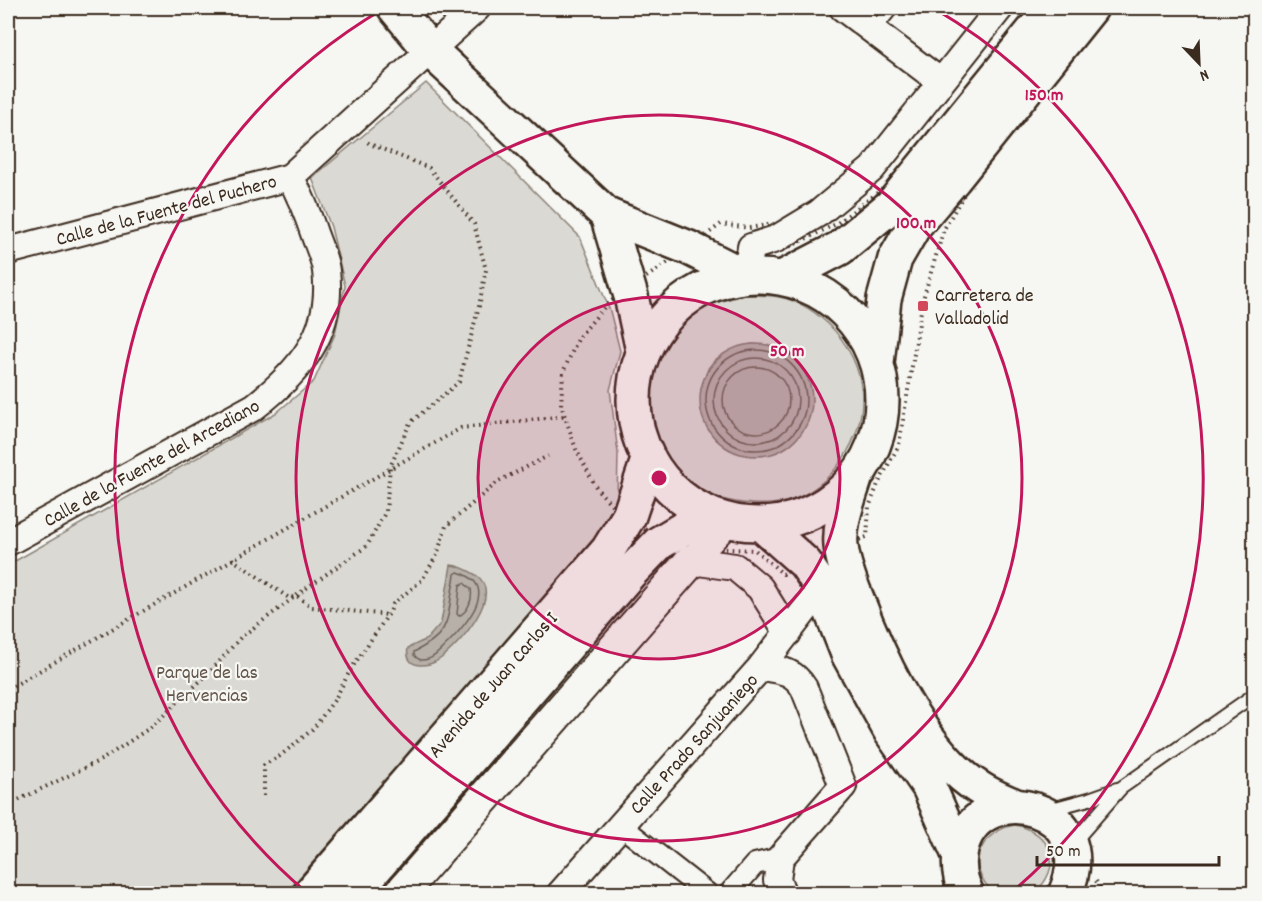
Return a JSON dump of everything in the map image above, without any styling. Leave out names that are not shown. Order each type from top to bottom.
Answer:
[{"type":"main road","points":[[395,8],[430,50],[607,215],[689,248],[746,276]]},
{"type":"main road","points":[[782,278],[840,248],[891,206],[1052,8]]},
{"type":"main road","points":[[1073,888],[1074,861],[1071,845],[1064,831],[1054,820],[981,791],[956,771],[921,729],[874,644],[849,578],[841,546],[842,520],[856,476],[875,441],[879,421],[882,402],[877,363],[884,299],[896,259],[914,226],[1090,8]]},
{"type":"main road","points":[[607,215],[629,288],[643,351]]},
{"type":"main road","points":[[856,476],[830,501],[797,518],[760,524],[718,518],[674,492],[648,460],[635,425],[634,387],[643,351],[667,315],[702,288],[746,276],[782,278],[823,294],[856,323],[877,363]]},
{"type":"main road","name":"Avenida de Juan Carlos I","points":[[310,894],[608,550],[629,516],[648,460]]},
{"type":"main road","name":"Avenida de Juan Carlos I","points":[[353,894],[630,573],[659,543],[718,518]]},
{"type":"main road","points":[[760,524],[814,576],[848,654],[891,732],[929,787],[963,882]]},
{"type":"main road","points":[[963,882],[964,840],[973,826],[985,815],[1000,808],[1028,809]]},
{"type":"street","name":"Calle de la Fuente del Puchero","points":[[8,251],[290,177],[477,8]]},
{"type":"street","points":[[843,8],[941,82]]},
{"type":"street","points":[[746,276],[751,247],[776,239],[819,213],[872,169],[1000,8]]},
{"type":"street","name":"Calle de la Fuente del Arcediano","points":[[8,542],[254,406],[278,388],[297,369],[316,339],[323,321],[328,296],[326,269],[302,198],[290,177]]},
{"type":"street","points":[[400,894],[697,554],[718,518]]},
{"type":"street","points":[[697,554],[735,567],[760,588],[788,633]]},
{"type":"street","name":"Calle Prado Sanjuaniego","points":[[560,894],[761,667],[788,633],[814,576]]},
{"type":"street","points":[[761,667],[789,671],[798,678],[843,786],[780,858],[777,880],[783,894]]},
{"type":"street","points":[[620,825],[708,894]]},
{"type":"street","points":[[729,894],[755,864],[780,858]]},
{"type":"lane","points":[[873,31],[892,8]]},
{"type":"lane","points":[[1071,845],[1121,788],[1254,695]]},
{"type":"lane","points":[[1028,809],[1089,799],[1121,788]]},
{"type":"path","points":[[8,805],[103,759],[151,727],[210,672],[241,637],[367,546],[386,511],[390,467],[410,423],[459,382],[486,270],[474,224],[429,168],[369,144],[349,124]]},
{"type":"path","points":[[918,146],[954,179],[967,189],[944,229],[923,299],[899,446],[878,484],[869,507],[867,537],[841,546],[814,576],[783,574],[755,550],[697,554],[672,552],[629,516],[613,506],[597,489],[576,450],[561,405],[563,372],[579,337],[607,304],[721,224],[749,228],[773,224],[776,239],[783,250],[836,224],[885,187],[918,146]]},
{"type":"path","points":[[8,689],[461,428],[564,416]]},
{"type":"path","points":[[264,796],[264,765],[280,756],[313,729],[335,699],[351,669],[393,604],[422,580],[437,555],[446,526],[499,481],[548,456]]},
{"type":"path","points":[[232,559],[288,598],[297,596]]},
{"type":"path","points":[[297,596],[312,608],[388,615]]},
{"type":"green space","name":"Parque de las Hervencias","points":[[426,83],[580,237],[610,311],[620,351],[610,390],[618,453],[617,500],[590,546],[286,893],[8,893],[8,565],[276,413],[314,381],[335,334],[345,286],[331,227],[312,178]]},
{"type":"green space","points":[[742,295],[765,295],[792,300],[826,322],[841,339],[853,358],[862,390],[860,419],[855,436],[837,466],[811,490],[779,503],[746,503],[726,500],[708,493],[674,466],[668,458],[651,418],[650,392],[653,377],[673,336],[683,324],[708,306]],"holes":[[[752,344],[771,346],[789,354],[730,450],[711,434],[708,428],[706,374],[713,362],[732,350]]]},
{"type":"green space","points":[[1015,825],[1028,829],[1046,843],[1051,862],[1049,873],[1034,893],[1000,894],[990,889],[983,880],[978,861],[980,852],[989,837],[1006,827]]},
{"type":"water","points":[[756,344],[777,348],[795,361],[808,379],[812,400],[808,421],[795,439],[777,452],[756,456],[735,452],[717,439],[704,421],[700,400],[704,379],[717,361],[735,348]]},
{"type":"water","points":[[451,565],[470,571],[484,584],[485,595],[482,607],[467,632],[448,652],[435,662],[418,665],[410,660],[408,648],[427,639],[441,623]]},
{"type":"place","name":"Carretera de Valladolid","points":[[923,306]]}]
